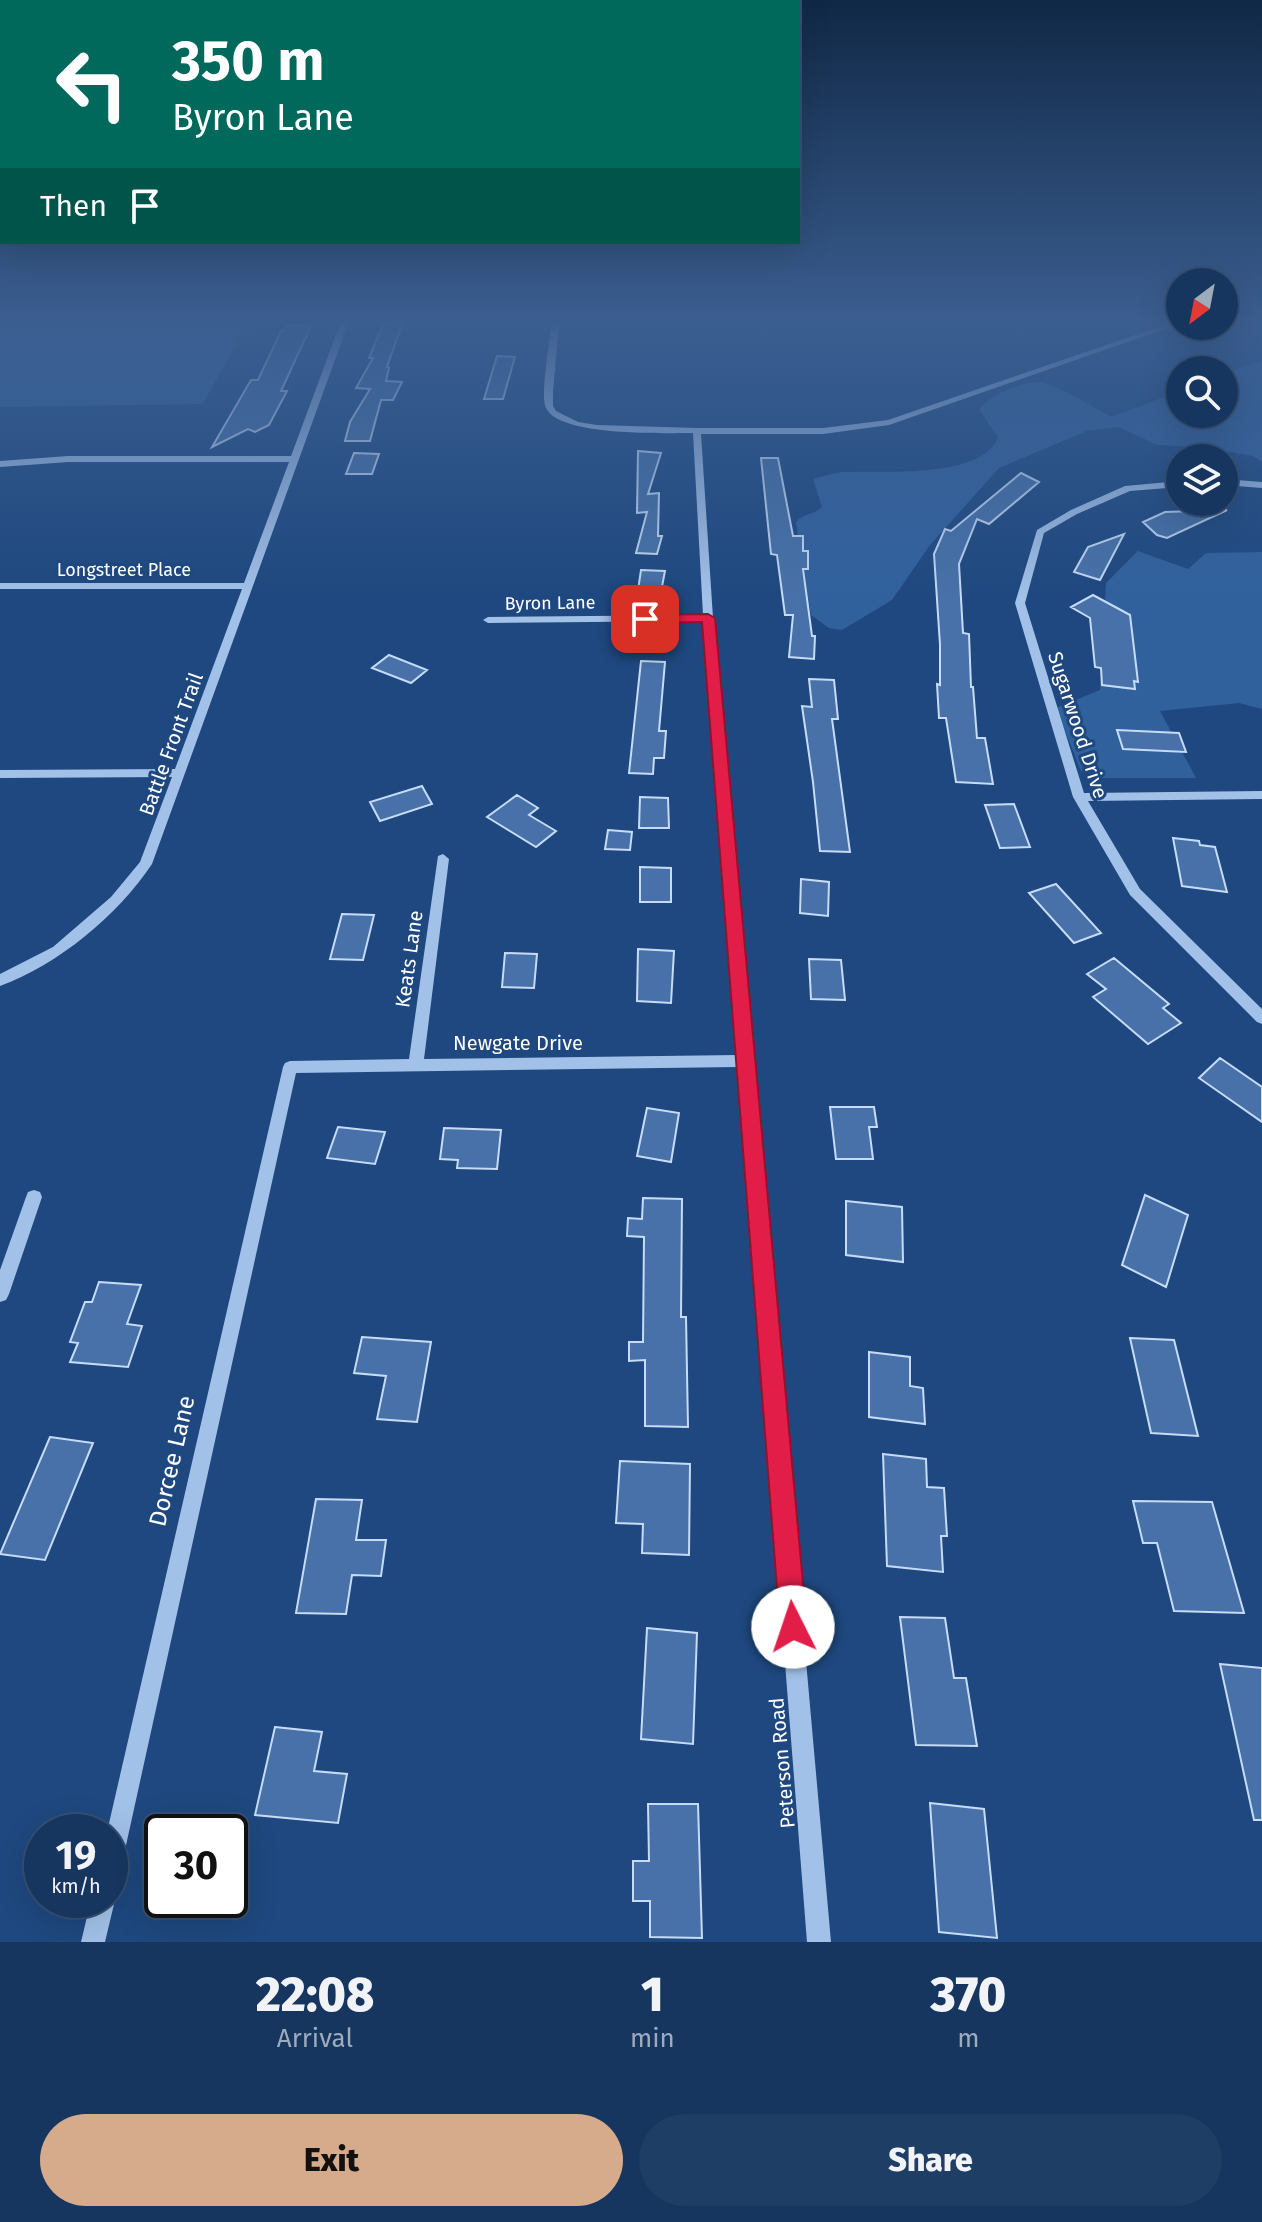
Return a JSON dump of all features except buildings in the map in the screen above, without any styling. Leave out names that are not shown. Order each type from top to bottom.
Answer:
[{"type":"street","name":"Battle Front Trail","points":[[0,980],[58,951],[116,900],[146,864],[310,415]]},
{"type":"street","points":[[556,415],[576,424],[597,428],[697,431],[823,431],[889,422],[911,415]]},
{"type":"street","name":"Peterson Road","points":[[697,431],[708,618],[819,1942]]},
{"type":"street","points":[[0,464],[68,459],[294,459]]},
{"type":"street","points":[[1238,483],[1262,485]]},
{"type":"street","name":"Sugarwood Drive","points":[[1166,485],[1128,488],[1074,512],[1040,532],[1020,603],[1079,797],[1135,892],[1262,1018]]},
{"type":"street","name":"Longstreet Place","points":[[0,586],[247,586]]},
{"type":"street","name":"Byron Lane","points":[[488,620],[708,618]]},
{"type":"street","points":[[0,774],[180,773]]},
{"type":"street","points":[[1079,797],[1262,795]]},
{"type":"street","name":"Keats Lane","points":[[416,1064],[443,859]]},
{"type":"street","name":"Newgate Drive","points":[[290,1067],[747,1061]]},
{"type":"street","name":"Dorcee Lane","points":[[122,1814],[290,1067]]},
{"type":"street","points":[[0,1294],[34,1197]]},
{"type":"street","points":[[93,1942],[99,1918]]},
{"type":"shaded area","points":[[982,415],[1166,415],[1166,428],[1238,428],[1238,415],[1262,415],[1262,462],[1253,456],[1238,453],[1238,444],[1157,445],[1119,427],[1087,431],[999,468],[930,545],[892,600],[842,630],[829,628],[811,615],[796,522],[822,507],[813,479],[844,472],[929,470],[973,460],[988,451],[998,437]]},
{"type":"shaded area","points":[[1138,551],[1188,569],[1206,553],[1262,552],[1262,709],[1239,703],[1160,711],[1196,778],[1098,778],[1081,771],[1056,708],[1100,690],[1106,583]]},
{"type":"route","points":[[645,619],[708,618],[793,1627]]}]
